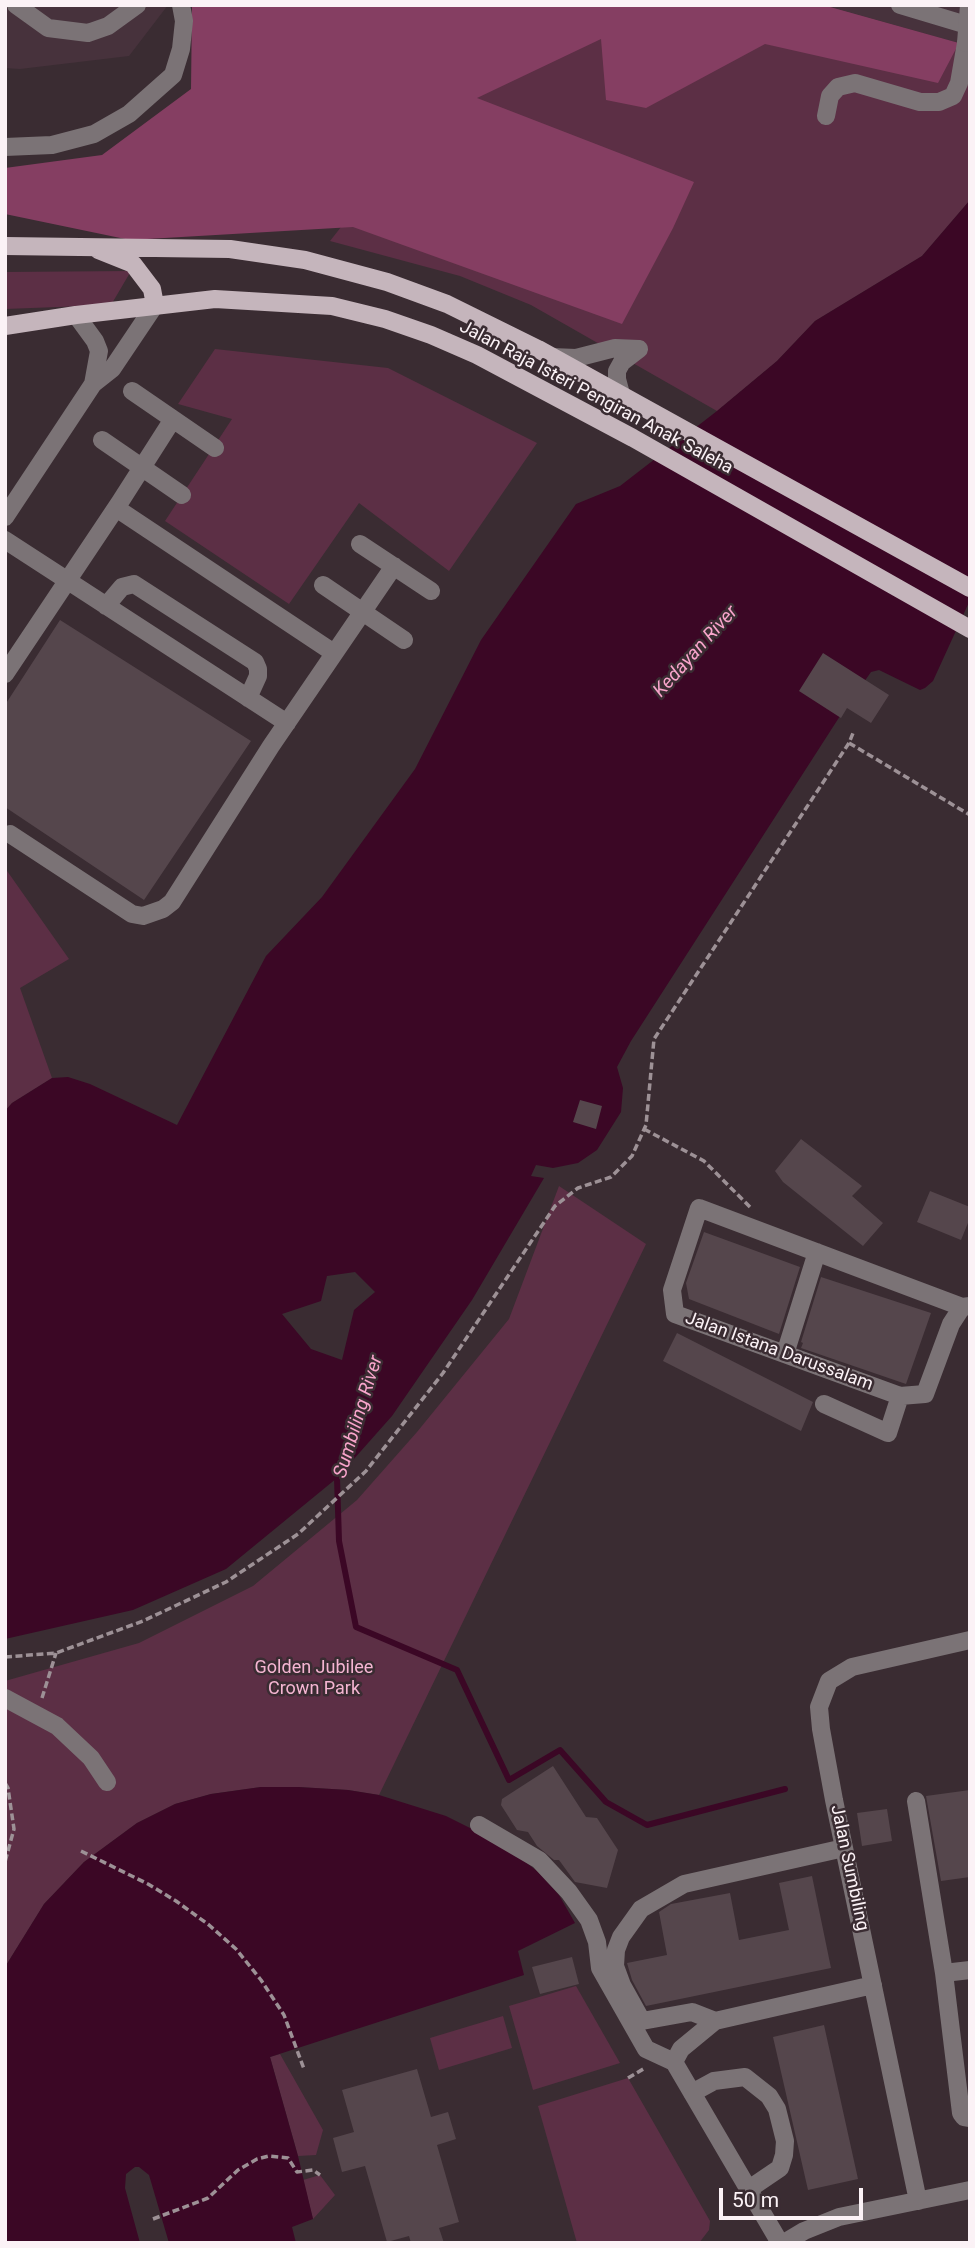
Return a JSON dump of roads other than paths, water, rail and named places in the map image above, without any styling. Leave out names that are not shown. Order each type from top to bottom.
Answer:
[{"type":"main road","name":"Jalan Raja Isteri Pengiran Anak Saleha","points":[[5,246],[230,249],[305,260],[387,282],[447,304],[552,357],[970,588]]},
{"type":"main road","points":[[89,246],[133,264],[152,289],[155,305]]},
{"type":"main road","name":"Jalan Raja Isteri Pengiran Anak Saleha","points":[[5,326],[215,299],[332,306],[384,319],[477,355],[633,438],[970,629]]},
{"type":"street","points":[[16,5],[48,28],[88,33],[108,26],[137,5]]},
{"type":"street","points":[[5,147],[52,145],[94,134],[138,108],[173,75],[181,49],[184,21],[181,5]]},
{"type":"street","points":[[900,5],[968,34]]},
{"type":"street","points":[[826,116],[830,96],[838,87],[855,83],[929,102],[939,102],[953,96],[960,83],[968,34],[969,5]]},
{"type":"street","points":[[5,517],[93,384],[112,369],[155,305]]},
{"type":"street","points":[[76,315],[99,351],[93,384]]},
{"type":"street","points":[[552,357],[576,358],[615,348],[639,349],[622,362],[617,371],[621,394]]},
{"type":"street","points":[[132,391],[215,448]]},
{"type":"street","points":[[5,674],[173,419]]},
{"type":"street","points":[[102,440],[182,495]]},
{"type":"street","points":[[116,508],[334,653]]},
{"type":"street","points":[[5,540],[287,723]]},
{"type":"street","points":[[360,544],[431,591]]},
{"type":"street","points":[[10,834],[132,914],[153,914],[172,902],[287,723],[394,566]]},
{"type":"street","points":[[106,606],[122,587],[134,584],[255,662],[258,676],[248,698]]},
{"type":"street","points":[[323,585],[404,640]]},
{"type":"street","name":"Jalan Istana Darussalam","points":[[699,1208],[817,1252],[966,1306],[951,1324],[925,1394],[900,1396],[675,1314],[673,1290],[699,1208]]},
{"type":"street","points":[[785,1354],[817,1252]]},
{"type":"street","points":[[824,1404],[888,1433],[900,1396]]},
{"type":"street","name":"Jalan Sumbiling","points":[[918,2200],[844,1848],[819,1707],[829,1681],[852,1667],[970,1640]]},
{"type":"street","points":[[5,1698],[57,1726],[91,1758],[107,1782]]},
{"type":"street","points":[[916,1801],[944,1973],[961,2113],[970,2118]]},
{"type":"street","points":[[479,1825],[539,1860],[569,1892],[589,1920],[597,1942],[600,1968],[646,2049],[674,2062],[782,2243],[839,2217],[970,2190]]},
{"type":"street","points":[[715,2021],[692,2012],[642,2021],[615,1966],[616,1950],[621,1937],[641,1909],[684,1884],[844,1848]]},
{"type":"street","points":[[944,1973],[970,1970]]},
{"type":"street","points":[[674,2062],[681,2049],[715,2021],[873,1985]]},
{"type":"street","points":[[692,2093],[714,2081],[745,2077],[769,2096],[778,2109],[785,2141],[780,2168],[749,2189]]},
{"type":"water","name":"Kedayan River","points":[[970,200],[970,600],[933,681],[920,690],[879,670],[871,672],[631,1041],[617,1067],[623,1088],[621,1112],[597,1150],[578,1163],[553,1168],[536,1165],[531,1176],[544,1178],[472,1300],[392,1416],[337,1478],[226,1569],[133,1610],[5,1639],[5,1111],[12,1103],[52,1078],[68,1077],[90,1084],[177,1125],[266,956],[322,897],[415,769],[481,640],[576,504],[620,486],[777,361],[815,321],[922,256]],"holes":[[[355,1272],[375,1292],[354,1310],[342,1360],[311,1349],[282,1314],[321,1301],[327,1276]]]},
{"type":"water","points":[[261,1787],[348,1790],[379,1795],[446,1816],[502,1844],[537,1871],[559,1895],[575,1923],[518,1951],[524,1975],[270,2057],[313,2219],[292,2227],[296,2243],[169,2243],[149,2175],[135,2167],[126,2174],[125,2188],[140,2243],[5,2243],[5,1967],[44,1904],[84,1862],[137,1823],[175,1804],[211,1794]]},
{"type":"waterway","name":"Sumbiling River","points":[[340,1470],[337,1478],[339,1541],[356,1627],[457,1670],[509,1780],[560,1750],[606,1802],[647,1825],[785,1789]]},
{"type":"park label","name":"Golden Jubilee Crown Park","points":[[314,1678]]}]
